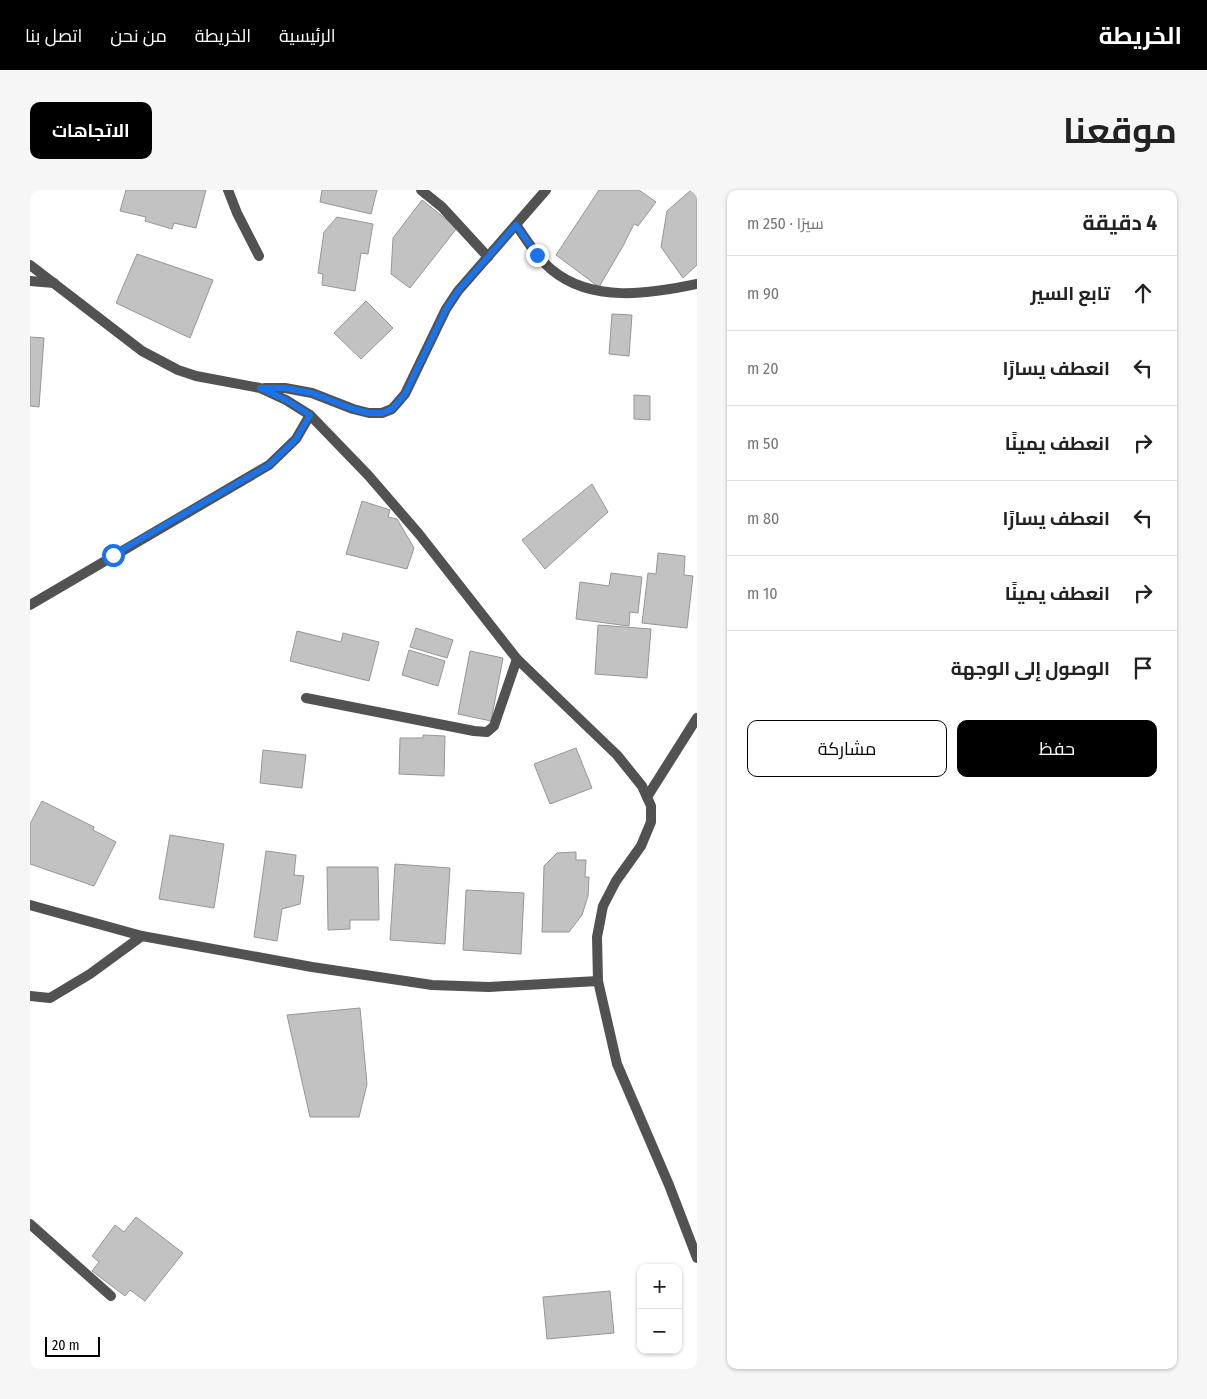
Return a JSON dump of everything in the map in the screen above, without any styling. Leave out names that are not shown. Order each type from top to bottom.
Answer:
[{"type":"street","points":[[228,190],[237,213],[259,256]]},
{"type":"street","points":[[421,190],[442,207],[488,257]]},
{"type":"street","points":[[30,265],[129,341],[160,362],[178,370],[196,376],[260,388],[285,388],[306,391],[369,413],[382,413],[392,409],[405,394],[446,309],[470,276],[546,190]]},
{"type":"street","points":[[516,225],[544,263],[561,276],[584,288],[617,294],[697,284]]},
{"type":"street","points":[[30,281],[54,282]]},
{"type":"street","points":[[260,388],[286,400],[310,415],[368,475],[413,527],[517,659],[627,767],[642,786],[648,798],[652,815],[648,831],[641,846],[616,881],[603,906],[597,937],[598,981],[617,1064],[669,1185],[697,1258]]},
{"type":"street","points":[[30,605],[269,465],[296,439],[310,415]]},
{"type":"street","points":[[306,698],[487,732],[494,726],[517,659]]},
{"type":"street","points":[[648,798],[697,718]]},
{"type":"street","points":[[30,905],[142,936],[312,968],[432,985],[490,987],[598,981]]},
{"type":"street","points":[[30,996],[50,998],[90,974],[142,936]]},
{"type":"street","points":[[30,1224],[111,1296]]},
{"type":"building","points":[[126,190],[206,190],[196,228],[174,223],[172,229],[145,221],[146,217],[120,211]]},
{"type":"building","points":[[322,190],[377,190],[371,214],[320,202]]},
{"type":"building","points":[[599,190],[639,190],[656,202],[638,226],[634,224],[599,287],[556,255]]},
{"type":"building","points":[[691,190],[697,190],[697,265],[683,278],[661,247],[667,211]]},
{"type":"building","points":[[422,200],[457,228],[410,288],[391,274],[393,238]]},
{"type":"building","points":[[337,217],[373,224],[368,254],[361,253],[355,291],[322,285],[323,274],[318,273],[324,232]]},
{"type":"building","points":[[137,254],[213,280],[190,338],[116,303]]},
{"type":"building","points":[[366,301],[393,328],[361,359],[334,333]]},
{"type":"building","points":[[612,314],[632,315],[629,356],[609,354]]},
{"type":"building","points":[[30,337],[44,338],[39,407],[30,406]]},
{"type":"building","points":[[634,395],[650,396],[650,420],[634,419]]},
{"type":"building","points":[[592,484],[608,512],[545,569],[522,540]]},
{"type":"building","points":[[362,501],[390,510],[388,517],[397,519],[414,548],[407,569],[346,554]]},
{"type":"building","points":[[658,553],[685,556],[684,575],[693,576],[687,628],[642,623],[648,573],[656,574]]},
{"type":"building","points":[[611,573],[642,577],[638,613],[630,612],[629,626],[576,619],[580,582],[609,586]]},
{"type":"building","points":[[598,625],[651,629],[647,678],[595,674]]},
{"type":"building","points":[[416,628],[453,640],[447,658],[410,647]]},
{"type":"building","points":[[297,631],[341,642],[343,633],[379,642],[369,681],[290,661]]},
{"type":"building","points":[[409,650],[445,661],[438,686],[402,675]]},
{"type":"building","points":[[470,651],[503,658],[491,721],[458,714]]},
{"type":"building","points":[[423,735],[445,736],[444,776],[399,774],[400,738],[423,738]]},
{"type":"building","points":[[576,748],[592,788],[550,804],[534,764]]},
{"type":"building","points":[[263,750],[306,755],[302,788],[260,783]]},
{"type":"building","points":[[42,801],[94,827],[93,830],[116,842],[94,886],[30,864],[30,824]]},
{"type":"building","points":[[170,835],[224,844],[214,908],[159,899]]},
{"type":"building","points":[[266,851],[296,855],[294,875],[304,876],[300,904],[282,909],[277,941],[254,937]]},
{"type":"building","points":[[576,852],[576,860],[586,860],[585,877],[589,877],[588,896],[582,915],[569,932],[542,932],[544,866],[557,853]]},
{"type":"building","points":[[395,864],[450,868],[445,944],[390,940]]},
{"type":"building","points":[[327,867],[378,867],[379,920],[350,920],[350,929],[328,930]]},
{"type":"building","points":[[466,890],[524,893],[521,954],[463,950]]},
{"type":"building","points":[[360,1008],[367,1084],[359,1117],[310,1117],[287,1015]]},
{"type":"building","points":[[136,1217],[183,1253],[145,1301],[130,1290],[125,1296],[92,1271],[99,1262],[92,1256],[115,1225],[124,1232]]},
{"type":"building","points":[[610,1291],[614,1333],[547,1339],[543,1297]]},
{"type":"route","points":[[113,555],[269,465],[296,439],[310,415],[286,400],[260,388],[285,388],[312,393],[353,409],[369,413],[382,413],[392,409],[405,394],[446,309],[458,291],[516,225],[537,255]]}]
